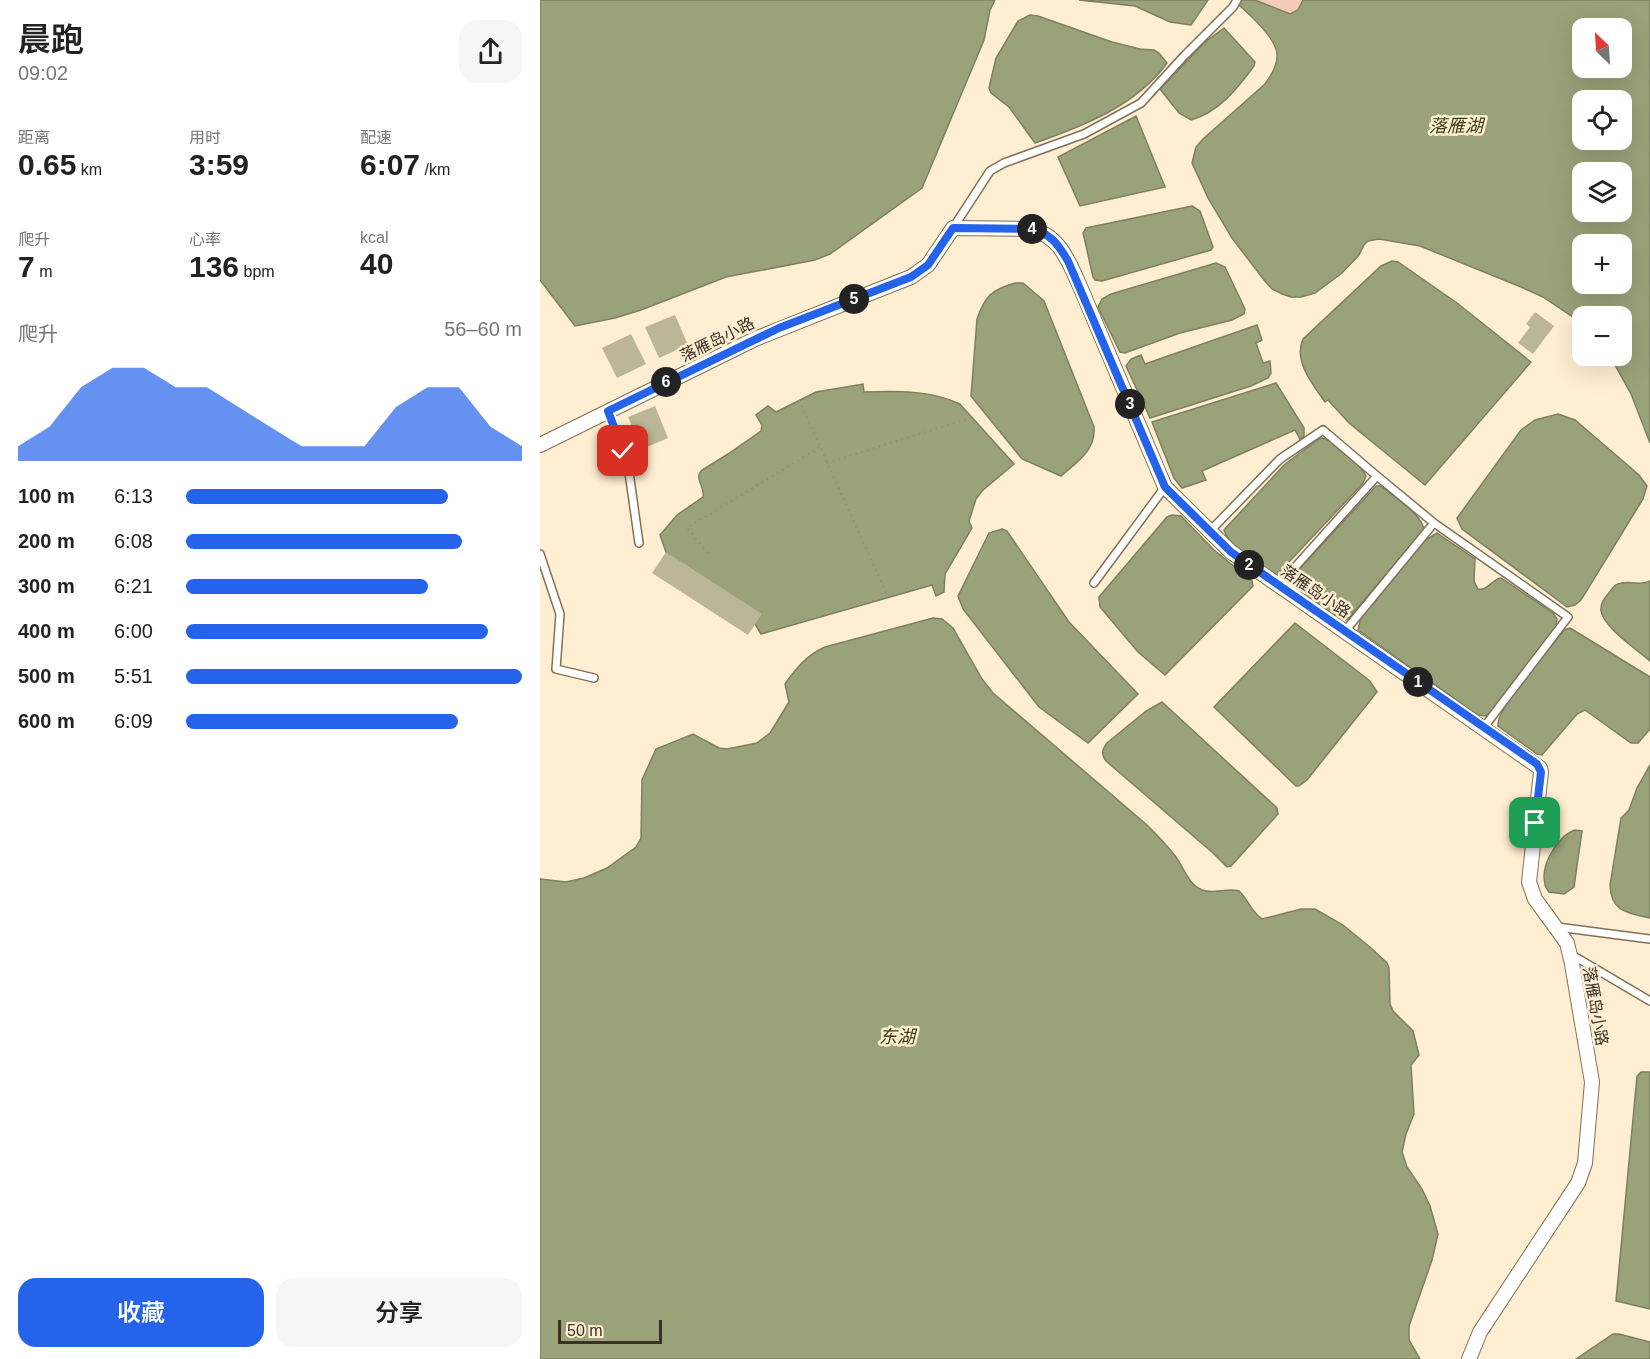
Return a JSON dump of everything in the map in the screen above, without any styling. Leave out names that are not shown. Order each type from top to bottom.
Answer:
[{"type":"street","name":"落雁岛小路","points":[[540,445],[779,328],[911,277],[928,265],[953,228],[1029,229],[1040,231],[1053,239],[1068,261],[1082,291],[1165,487],[1231,552],[1540,768],[1529,882],[1535,899],[1564,937],[1570,953],[1592,1090],[1585,1163],[1578,1183],[1480,1332],[1469,1359]]},
{"type":"lane","points":[[953,228],[990,171],[1004,163],[1084,134],[1141,103],[1235,3]]},
{"type":"lane","points":[[608,411],[628,465],[639,543]]},
{"type":"lane","points":[[1209,531],[1280,459],[1323,430],[1434,523],[1568,617],[1484,727]]},
{"type":"lane","points":[[1278,586],[1377,476]]},
{"type":"lane","points":[[1094,583],[1165,487]]},
{"type":"lane","points":[[1345,631],[1434,523]]},
{"type":"lane","points":[[540,554],[560,614],[556,669],[594,678]]},
{"type":"lane","points":[[1557,927],[1650,939]]},
{"type":"lane","points":[[1570,953],[1650,1001]]},
{"type":"path","points":[[799,400],[888,597]]},
{"type":"path","points":[[827,463],[973,417]]},
{"type":"path","points":[[708,553],[687,528],[820,447]]},
{"type":"shaded area","points":[[1255,0],[1303,0],[1298,10],[1290,14]]},
{"type":"water","points":[[540,0],[995,0],[990,10],[984,40],[922,188],[830,254],[815,260],[726,277],[641,310],[575,326],[540,280]]},
{"type":"water","points":[[1079,0],[1208,0],[1191,25],[1170,22],[1135,6]]},
{"type":"water","name":"落雁湖","points":[[1233,0],[1255,0],[1290,14],[1298,10],[1303,0],[1650,0],[1650,443],[1631,394],[1616,366],[1632,366],[1632,306],[1572,306],[1572,316],[1543,297],[1420,246],[1379,239],[1368,241],[1359,255],[1342,273],[1315,293],[1291,297],[1272,289],[1232,238],[1208,198],[1192,163],[1196,147],[1203,139],[1265,84],[1272,74],[1277,54],[1272,40],[1260,25]]},
{"type":"water","points":[[1030,15],[1112,42],[1154,50],[1167,63],[1154,78],[1124,103],[1090,122],[1035,143],[1009,107],[991,93],[989,88],[996,58],[1018,21]]},
{"type":"water","points":[[1224,28],[1255,62],[1254,66],[1234,91],[1219,105],[1191,120],[1179,113],[1160,89],[1205,42]]},
{"type":"water","points":[[1136,116],[1165,187],[1080,206],[1058,157]]},
{"type":"water","points":[[1192,206],[1200,211],[1213,247],[1211,250],[1102,281],[1095,280],[1083,233],[1086,228]]},
{"type":"water","points":[[1392,261],[1398,262],[1457,303],[1531,362],[1425,485],[1349,423],[1328,400],[1325,402],[1302,364],[1303,339],[1381,266]]},
{"type":"water","points":[[1216,263],[1225,267],[1245,309],[1244,314],[1232,320],[1180,333],[1125,353],[1120,352],[1098,307],[1102,299],[1111,294]]},
{"type":"water","points":[[1015,283],[1023,283],[1044,301],[1094,427],[1089,449],[1061,476],[1022,459],[971,396],[977,319],[980,311],[986,299],[995,291]]},
{"type":"water","points":[[1257,325],[1262,340],[1256,343],[1263,363],[1270,361],[1271,373],[1268,378],[1251,386],[1150,418],[1126,366],[1131,359],[1141,355],[1145,364]]},
{"type":"water","points":[[1276,383],[1304,428],[1304,437],[1300,439],[1295,430],[1202,471],[1206,480],[1182,488],[1174,478],[1152,422]]},
{"type":"water","points":[[863,384],[864,392],[925,394],[960,404],[1014,464],[982,491],[976,499],[969,521],[972,528],[945,574],[944,592],[936,596],[932,585],[761,634],[755,624],[666,552],[660,535],[677,515],[703,497],[699,480],[702,470],[761,431],[762,425],[756,415],[768,406],[776,412],[816,392]]},
{"type":"water","points":[[1558,414],[1575,420],[1639,475],[1647,486],[1643,499],[1581,600],[1567,607],[1462,529],[1457,518],[1521,430],[1535,420]]},
{"type":"water","points":[[1320,438],[1332,442],[1346,453],[1359,465],[1366,476],[1363,483],[1276,576],[1238,549],[1224,530],[1284,465]]},
{"type":"water","points":[[1376,486],[1381,486],[1406,506],[1418,518],[1424,530],[1348,619],[1342,621],[1296,591],[1292,577]]},
{"type":"water","points":[[1181,516],[1214,550],[1252,581],[1253,586],[1165,675],[1138,652],[1100,607],[1099,597],[1167,517]]},
{"type":"water","points":[[1002,529],[1007,531],[1069,622],[1138,694],[1088,743],[1039,707],[963,609],[958,596],[989,533]]},
{"type":"water","points":[[1437,533],[1475,559],[1474,581],[1478,589],[1485,588],[1501,578],[1553,613],[1557,619],[1556,626],[1491,713],[1486,716],[1478,715],[1469,709],[1358,630],[1361,617],[1424,541]]},
{"type":"water","points":[[1650,581],[1650,661],[1614,631],[1603,617],[1601,608],[1604,600],[1617,585],[1626,582],[1646,583]]},
{"type":"water","name":"东湖","points":[[933,618],[942,619],[953,628],[982,679],[993,693],[1147,825],[1173,853],[1197,887],[1207,891],[1239,891],[1262,919],[1301,909],[1315,909],[1343,925],[1387,963],[1390,1004],[1393,1011],[1413,1031],[1419,1055],[1411,1065],[1414,1114],[1402,1152],[1407,1167],[1430,1206],[1438,1234],[1432,1260],[1409,1326],[1409,1340],[1420,1359],[540,1359],[540,879],[566,882],[584,878],[607,868],[636,847],[641,838],[642,780],[656,749],[693,734],[719,748],[727,749],[757,743],[770,733],[789,702],[785,684],[807,658],[825,647]]},
{"type":"water","points":[[1295,623],[1370,681],[1377,692],[1307,780],[1299,786],[1296,786],[1214,707]]},
{"type":"water","points":[[1570,628],[1650,677],[1650,729],[1638,743],[1631,743],[1585,710],[1577,714],[1542,755],[1537,754],[1498,726],[1500,717],[1514,692],[1564,630]]},
{"type":"water","points":[[1162,702],[1277,808],[1278,814],[1231,866],[1227,867],[1103,756],[1107,743],[1146,711]]},
{"type":"water","points":[[1650,765],[1650,918],[1622,910],[1617,906],[1611,894],[1610,885],[1621,818],[1629,810],[1637,788]]},
{"type":"water","points":[[1575,830],[1582,831],[1574,887],[1564,894],[1549,892],[1544,876],[1549,856],[1561,840]]},
{"type":"water","points":[[1641,1072],[1650,1072],[1650,1309],[1616,1301],[1637,1076]]},
{"type":"water","points":[[1613,1334],[1650,1342],[1650,1359],[1576,1359]]},
{"type":"building","points":[[1535,312],[1554,326],[1533,354],[1518,343],[1530,327],[1526,324]]},
{"type":"building","points":[[675,315],[688,345],[659,358],[645,327]]},
{"type":"building","points":[[631,334],[646,364],[617,378],[602,348]]},
{"type":"building","points":[[655,406],[668,438],[642,449],[628,417]]},
{"type":"building","points":[[666,552],[762,614],[748,635],[652,573]]},
{"type":"route","points":[[623,451],[608,411],[779,328],[911,277],[928,265],[953,228],[1040,231],[1053,239],[1068,261],[1165,487],[1231,552],[1537,764],[1541,772],[1535,823]]}]
